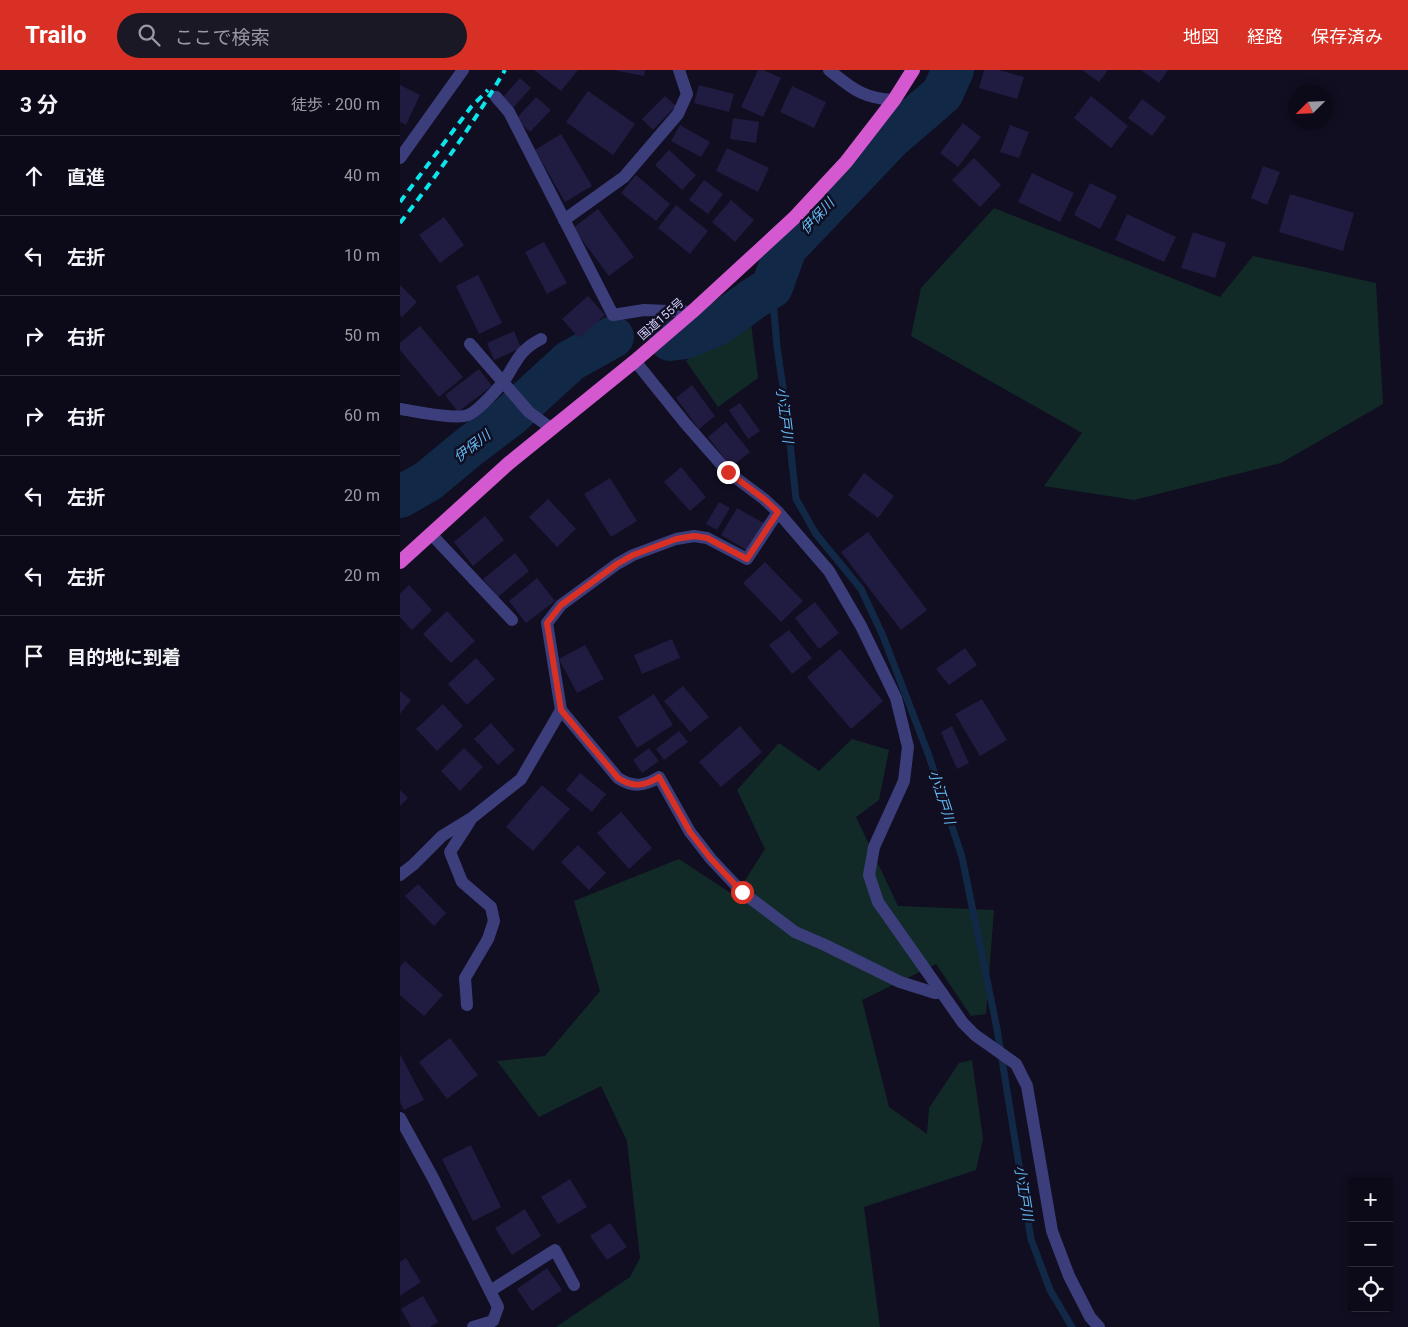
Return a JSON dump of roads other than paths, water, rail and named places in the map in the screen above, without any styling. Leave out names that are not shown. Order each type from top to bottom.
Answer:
[{"type":"highway","name":"国道155号","points":[[400,562],[509,463],[635,361],[692,312],[794,218],[846,162],[894,100],[913,70]]},
{"type":"street","points":[[400,158],[463,70]]},
{"type":"street","points":[[564,220],[624,178],[678,114],[687,94],[678,70]]},
{"type":"street","points":[[830,70],[856,90],[875,99],[894,100]]},
{"type":"street","points":[[496,96],[508,112],[613,315],[644,310],[692,312]]},
{"type":"street","points":[[400,409],[459,417],[469,415],[503,383],[520,353],[541,339]]},
{"type":"street","points":[[470,344],[529,412],[552,429]]},
{"type":"street","points":[[635,361],[728,472],[778,512],[829,571],[861,626],[896,698],[908,747],[904,781],[874,847],[869,875],[878,902],[963,1023],[984,1042],[1016,1064],[1027,1086],[1052,1231],[1069,1276],[1090,1317],[1099,1327]]},
{"type":"street","points":[[778,512],[747,559],[707,538],[694,536],[676,539],[633,555],[561,605],[547,623],[561,710],[618,778],[627,784],[638,785],[649,783],[659,777],[690,832],[711,859],[742,892],[795,932],[825,944],[900,982],[935,993],[942,993]]},
{"type":"street","points":[[431,534],[512,620]]},
{"type":"street","points":[[400,875],[413,865],[442,836],[472,817],[520,780],[561,710]]},
{"type":"street","points":[[467,1005],[465,978],[488,939],[494,921],[491,907],[462,882],[450,852],[472,817]]},
{"type":"street","points":[[400,1118],[433,1178],[498,1307],[493,1321],[473,1327]]},
{"type":"street","points":[[490,1291],[555,1250],[574,1285]]},
{"type":"waterway","name":"伊保川","points":[[670,340],[686,338],[717,325],[772,287],[786,248],[892,137],[942,94],[953,70]]},
{"type":"waterway","name":"小江戸川","points":[[772,287],[777,347],[796,499],[816,534],[861,589],[883,636],[929,756],[962,857],[997,1029],[1031,1239],[1050,1290],[1072,1327]]},
{"type":"waterway","name":"伊保川","points":[[400,497],[428,481],[510,416],[570,361],[613,337]]},
{"type":"railway","points":[[400,223],[455,148],[505,70]]},
{"type":"railway","points":[[400,202],[471,107],[488,90]]}]
